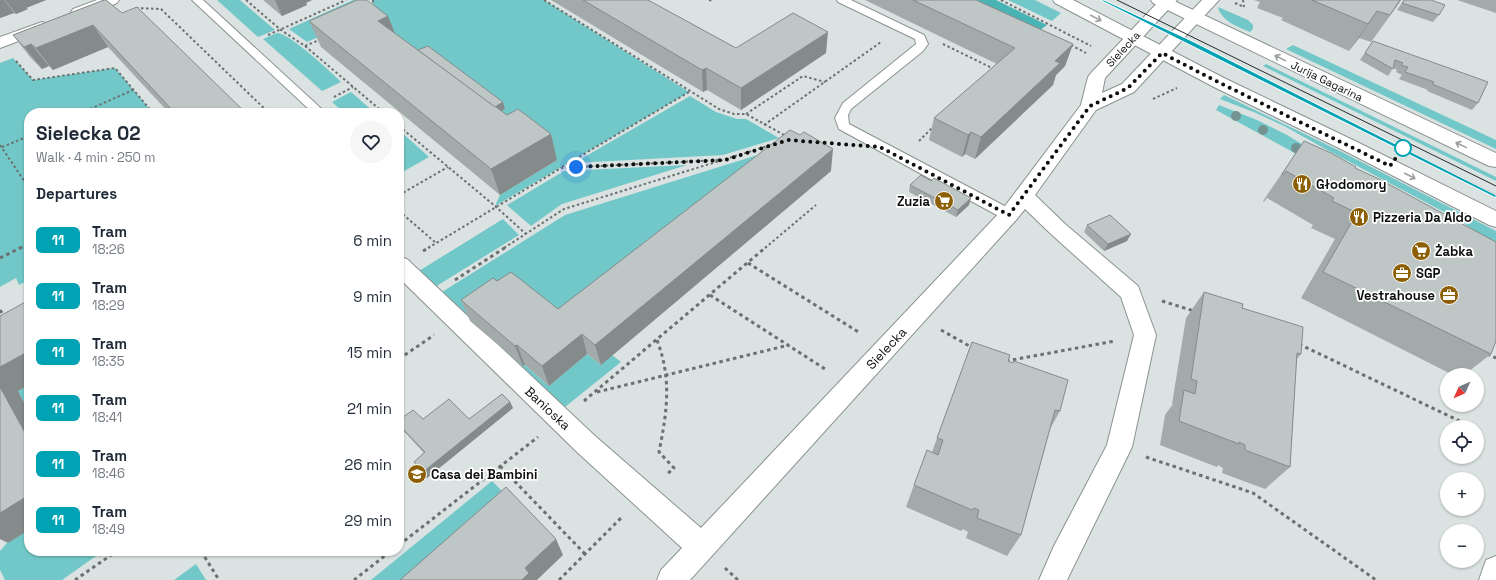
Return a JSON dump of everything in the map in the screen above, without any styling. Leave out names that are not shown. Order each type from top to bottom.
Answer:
[{"type":"street","points":[[0,44],[110,0]]},
{"type":"street","points":[[1061,0],[1162,53],[1496,220]]},
{"type":"street","name":"Sielecka","points":[[1090,106],[1128,88],[1210,0]]},
{"type":"street","name":"Sielecka","points":[[671,580],[1009,215],[1090,106],[1097,77],[1134,38],[1165,1]]},
{"type":"street","name":"Jurija Gagarina","points":[[1165,1],[1195,17],[1496,162]]},
{"type":"street","points":[[1024,196],[1058,229],[1130,292],[1145,335],[1119,447],[1053,580]]},
{"type":"street","name":"Banioska","points":[[404,270],[643,497],[702,547]]},
{"type":"street","points":[[1493,580],[1496,570]]},
{"type":"lane","points":[[197,0],[315,108]]},
{"type":"lane","points":[[842,0],[920,37],[922,44],[920,49],[847,106],[842,114],[841,120],[843,126],[849,131],[1009,215]]},
{"type":"path","points":[[246,0],[281,30],[305,46],[378,108]]},
{"type":"path","points":[[246,45],[346,0]]},
{"type":"path","points":[[372,11],[373,0]]},
{"type":"path","points":[[544,0],[719,110],[734,114],[746,114],[788,137]]},
{"type":"path","points":[[709,0],[713,1]]},
{"type":"path","points":[[1001,0],[1095,47]]},
{"type":"path","points":[[1243,0],[1244,7]]},
{"type":"path","points":[[135,8],[161,9],[264,108]]},
{"type":"path","points":[[764,125],[901,28]]},
{"type":"path","points":[[305,46],[325,38]]},
{"type":"path","points":[[939,42],[995,69],[990,75]]},
{"type":"path","points":[[1066,44],[1085,52]]},
{"type":"path","points":[[13,58],[33,80],[115,68],[149,108]]},
{"type":"path","points":[[746,114],[803,76],[826,82]]},
{"type":"path","points":[[92,108],[133,90]]},
{"type":"path","points":[[404,262],[495,206],[689,92]]},
{"type":"path","points":[[901,158],[940,121]]},
{"type":"path","points":[[404,130],[495,206],[526,234]]},
{"type":"path","points":[[24,138],[1,146],[24,180]]},
{"type":"path","points":[[431,296],[564,209],[774,144]]},
{"type":"path","points":[[561,168],[725,160]]},
{"type":"path","points":[[404,192],[448,167]]},
{"type":"path","points":[[404,541],[594,393],[816,205]]},
{"type":"path","points":[[404,215],[436,243]]},
{"type":"path","points":[[0,258],[24,246]]},
{"type":"path","points":[[748,263],[860,333]]},
{"type":"path","points":[[1130,292],[1199,312]]},
{"type":"path","points":[[710,295],[825,369]]},
{"type":"path","points":[[0,310],[6,319]]},
{"type":"path","points":[[916,316],[978,351]]},
{"type":"path","points":[[404,356],[456,320]]},
{"type":"path","points":[[1005,361],[1145,335]]},
{"type":"path","points":[[559,580],[674,468],[659,452],[667,413],[667,374],[663,352],[657,340]]},
{"type":"path","points":[[1298,344],[1457,420]]},
{"type":"path","points":[[594,393],[667,374],[789,346]]},
{"type":"path","points":[[1484,352],[1496,358]]},
{"type":"path","points":[[1119,447],[1253,493],[1376,580]]},
{"type":"path","points":[[500,466],[585,554]]},
{"type":"path","points":[[75,580],[110,556]]},
{"type":"path","points":[[204,556],[219,580]]},
{"type":"path","points":[[354,580],[385,556]]},
{"type":"shaded area","points":[[217,0],[240,0],[275,30],[258,37]]},
{"type":"shaded area","points":[[353,0],[367,0],[365,17],[307,42],[289,29]]},
{"type":"shaded area","points":[[373,0],[544,0],[689,92],[495,206],[500,195],[557,160],[486,120],[505,109],[410,63],[372,17]]},
{"type":"shaded area","points":[[973,0],[996,0],[1047,25],[1040,30]]},
{"type":"shaded area","points":[[1008,0],[1035,0],[1061,13],[1052,21]]},
{"type":"shaded area","points":[[1218,7],[1248,20],[1253,25],[1253,29],[1250,32],[1226,20]]},
{"type":"shaded area","points":[[277,33],[282,34],[299,45],[341,82],[322,91],[263,39]]},
{"type":"shaded area","points":[[1293,45],[1496,140],[1496,149],[1286,49]]},
{"type":"shaded area","points":[[13,58],[33,80],[115,68],[149,108],[24,108],[24,282],[19,285],[16,278],[0,287],[0,63]]},
{"type":"shaded area","points":[[1266,64],[1496,177],[1496,181],[1263,66]]},
{"type":"shaded area","points":[[351,92],[369,108],[339,108],[332,102]]},
{"type":"shaded area","points":[[1224,95],[1342,152],[1496,231],[1496,247],[1461,221],[1286,127],[1220,99]]},
{"type":"shaded area","points":[[690,96],[716,112],[737,119],[746,119],[779,138],[723,155],[574,163]]},
{"type":"shaded area","points":[[1219,105],[1257,120],[1287,135],[1496,263],[1216,110]]},
{"type":"shaded area","points":[[404,134],[429,157],[404,171]]},
{"type":"shaded area","points":[[780,148],[523,366],[525,365],[549,386],[587,354],[601,365],[612,355],[621,362],[560,411],[442,292],[565,215]]},
{"type":"shaded area","points":[[687,165],[562,204],[531,226],[507,205],[564,171]]},
{"type":"shaded area","points":[[503,219],[519,235],[435,287],[414,274]]},
{"type":"shaded area","points":[[24,388],[24,402],[18,391]]},
{"type":"shaded area","points":[[492,481],[515,504],[431,580],[371,580],[400,556],[404,556],[404,553]]},
{"type":"shaded area","points":[[24,533],[24,556],[96,556],[62,580],[5,580],[0,570],[0,551],[7,543]]},
{"type":"shaded area","points":[[196,564],[206,580],[174,580]]},
{"type":"building","points":[[104,0],[122,13],[137,7],[241,108],[170,108],[93,25],[36,48],[31,44],[24,47],[13,35]]},
{"type":"building","points":[[357,0],[367,0],[388,16],[378,21],[507,115],[518,109],[551,134],[491,169],[309,21]]},
{"type":"building","points":[[583,0],[648,0],[736,48],[793,13],[828,32],[741,88],[706,68],[702,70]]},
{"type":"building","points":[[913,0],[976,0],[1073,44],[1055,61],[1060,63],[981,137],[971,132],[968,135],[934,118],[1015,48]]},
{"type":"building","points":[[1312,0],[1400,0],[1390,15],[1377,11],[1368,24]]},
{"type":"building","points":[[1404,0],[1431,0],[1445,5],[1439,15],[1402,3]]},
{"type":"building","points":[[1373,41],[1488,82],[1478,103],[1432,84],[1434,82],[1405,72],[1408,67],[1401,65],[1403,63],[1395,60],[1393,69],[1365,53]]},
{"type":"building","points":[[428,46],[503,102],[495,107],[418,50]]},
{"type":"building","points":[[790,130],[800,135],[804,132],[833,149],[595,345],[582,334],[542,366],[517,345],[515,346],[461,300],[493,278],[497,281],[511,272],[558,309]]},
{"type":"building","points":[[1304,141],[1331,153],[1356,167],[1355,168],[1379,179],[1496,242],[1496,341],[1491,354],[1323,272],[1357,213],[1332,201],[1334,198],[1286,171],[1283,175],[1282,174]]},
{"type":"building","points":[[921,175],[931,181],[934,178],[971,198],[958,210],[910,185]]},
{"type":"building","points":[[1110,215],[1131,234],[1108,244],[1087,225]]},
{"type":"building","points":[[1204,292],[1243,304],[1242,308],[1303,327],[1301,354],[1297,353],[1290,467],[1245,450],[1245,445],[1239,442],[1239,444],[1179,421],[1184,390],[1195,394],[1197,381],[1191,379]]},
{"type":"building","points":[[24,303],[24,354],[0,367],[0,316]]},
{"type":"building","points":[[972,342],[1010,355],[1008,361],[1013,363],[1014,361],[1068,380],[1060,411],[1055,410],[1021,535],[977,518],[979,510],[974,508],[972,510],[914,485],[927,450],[938,455],[943,440],[937,438]]},
{"type":"building","points":[[0,387],[24,431],[24,498],[0,513]]},
{"type":"building","points":[[502,394],[510,402],[423,472],[414,462],[425,452],[404,430],[404,416],[413,410],[423,419],[449,399],[469,419]]},
{"type":"building","points":[[506,487],[556,539],[525,568],[529,573],[522,580],[400,580]]},
{"type":"tram line","points":[[1102,0],[1192,43],[1496,195]]},
{"type":"tram line","name":"11","points":[[1103,0],[1496,195]]},
{"type":"tram line","points":[[1117,0],[1496,186]]},
{"type":"place","name":"Głodomory","points":[[1302,184]]},
{"type":"place","name":"Zuzia","points":[[944,201]]},
{"type":"place","name":"Pizzeria Da Aldo","points":[[1359,217]]},
{"type":"place","name":"Żabka","points":[[1421,251]]},
{"type":"place","name":"SGP","points":[[1402,273]]},
{"type":"place","name":"Vestrahouse","points":[[1449,295]]},
{"type":"place","name":"Casa dei Bambini","points":[[417,474]]},
{"type":"route","points":[[576,167],[725,160],[788,140],[880,147],[1009,215],[1090,106],[1128,88],[1162,53],[1390,166],[1403,148]]}]
